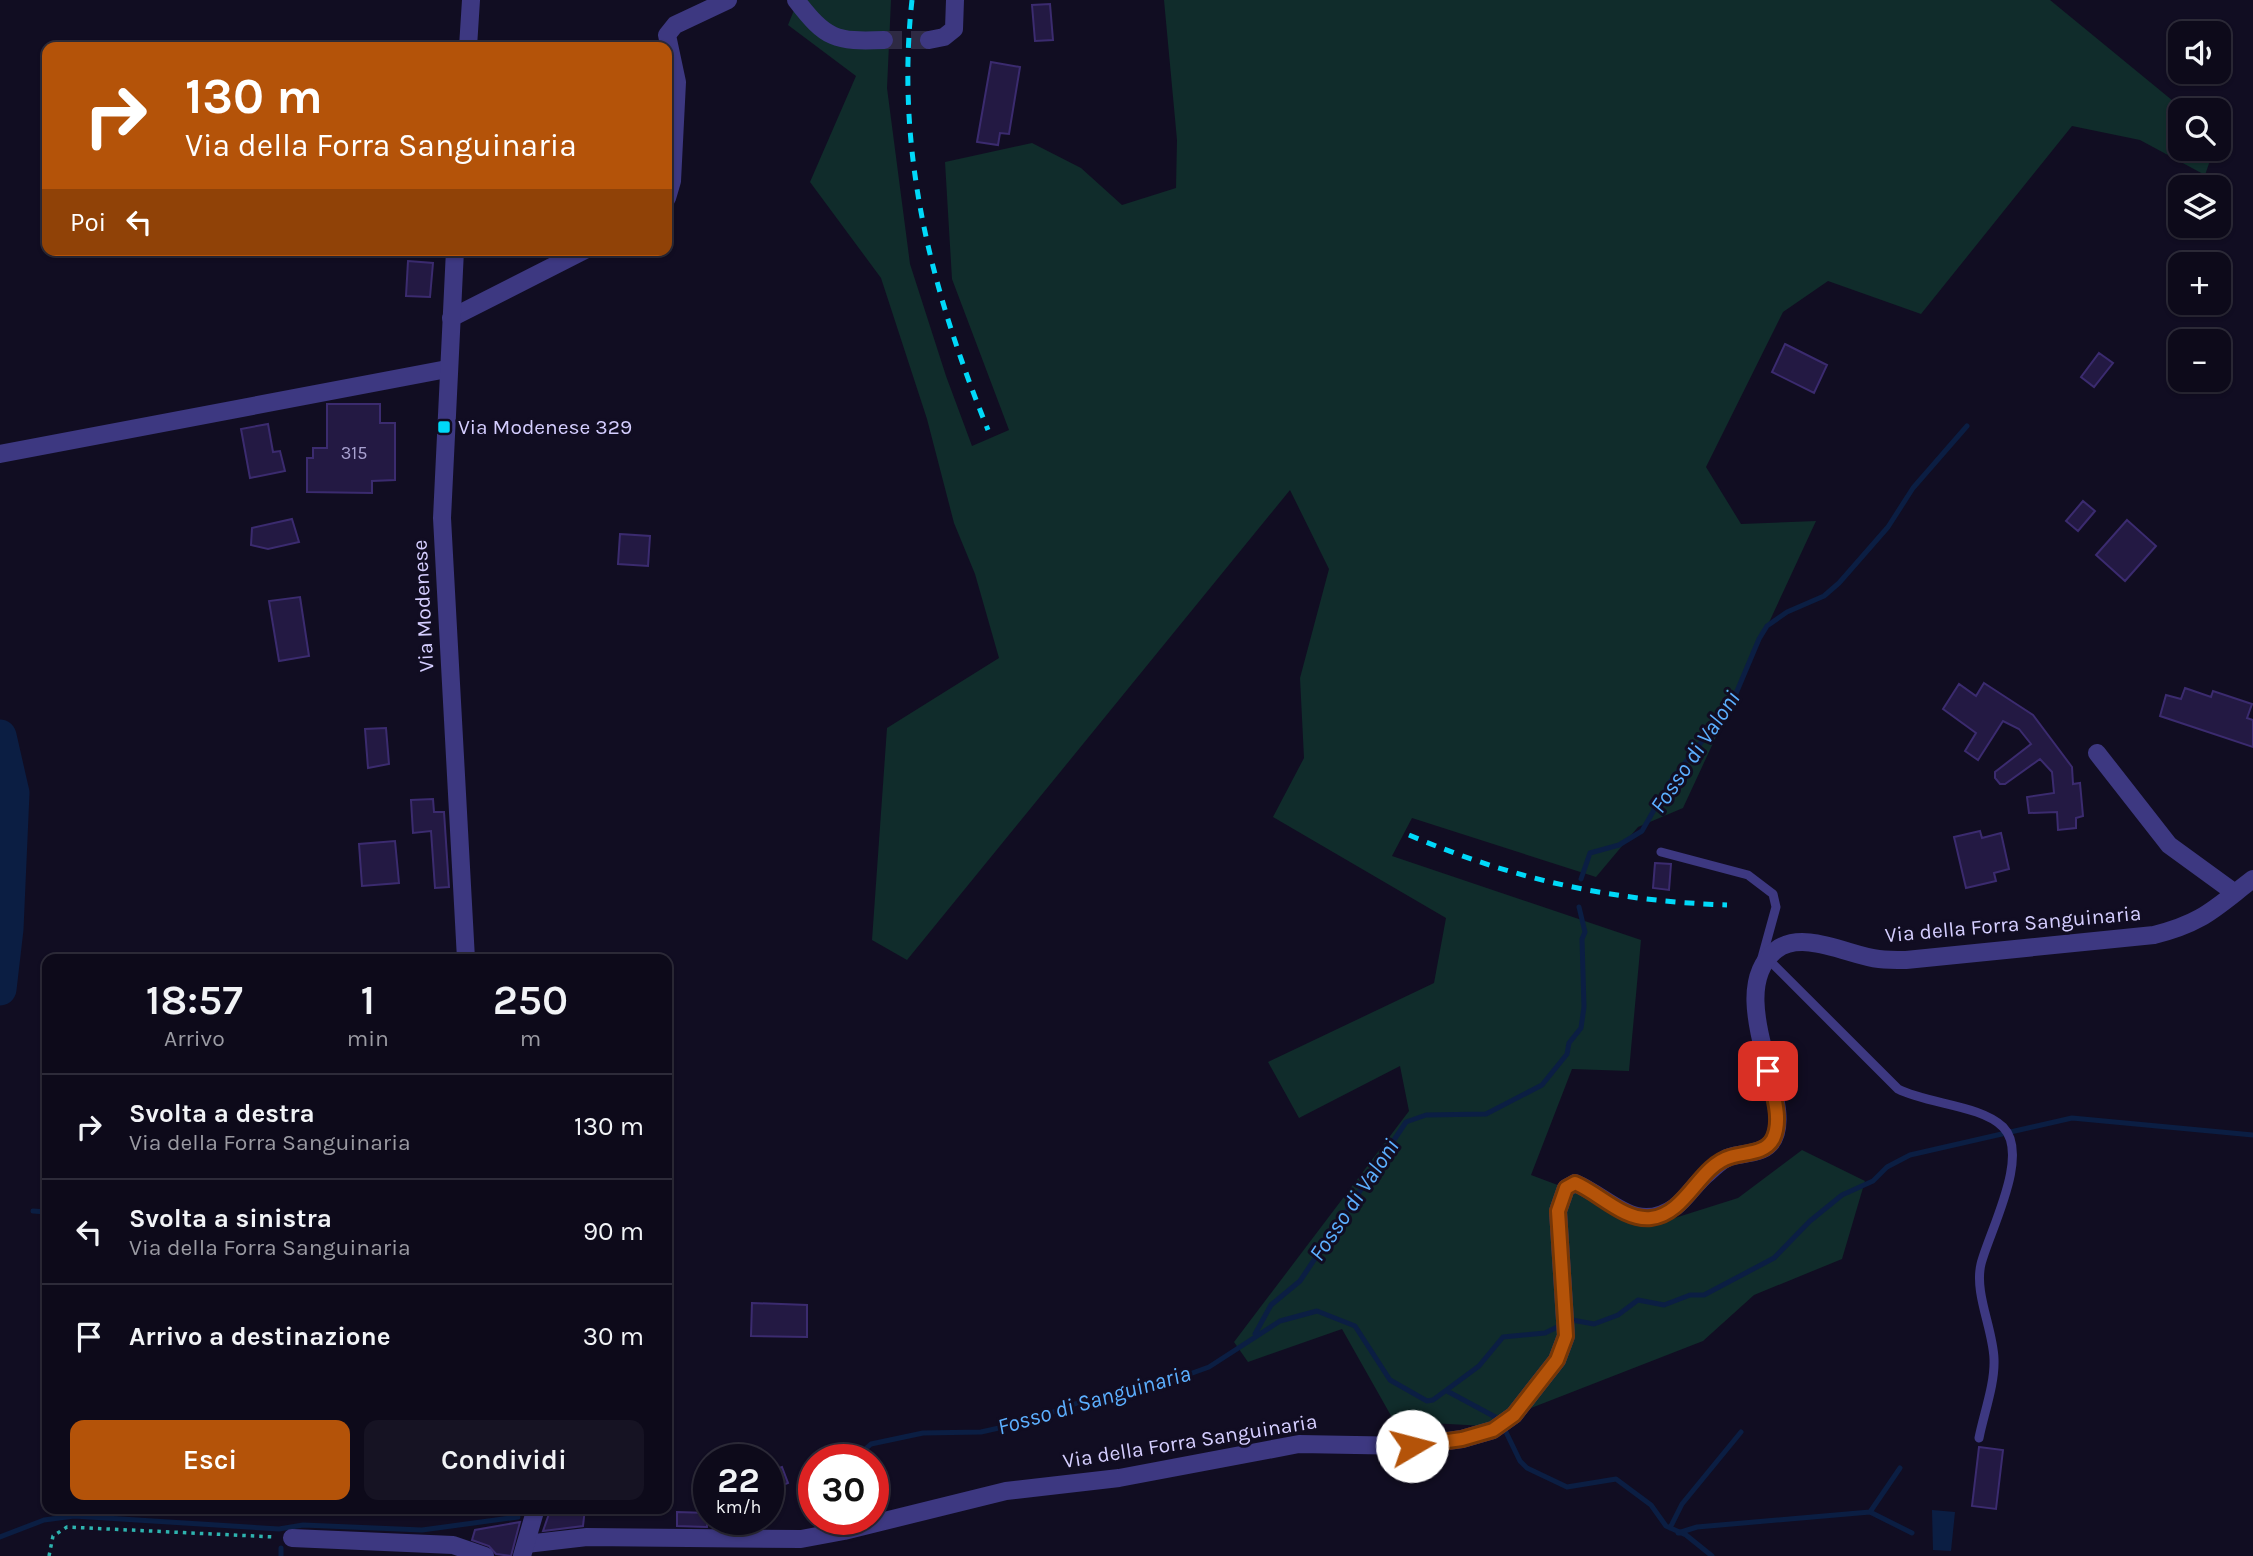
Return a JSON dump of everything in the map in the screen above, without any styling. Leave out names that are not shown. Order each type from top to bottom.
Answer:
[{"type":"street","points":[[468,42],[471,0]]},
{"type":"street","points":[[668,42],[667,35],[675,24],[728,0]]},
{"type":"street","points":[[796,0],[816,26],[832,38],[843,41],[884,40]]},
{"type":"street","points":[[929,40],[944,37],[954,29],[955,0]]},
{"type":"street","points":[[672,58],[677,82],[672,184]]},
{"type":"street","name":"Via Modenese","points":[[455,256],[447,369],[442,518],[466,954]]},
{"type":"street","points":[[451,318],[573,256]]},
{"type":"street","points":[[0,454],[447,369]]},
{"type":"street","points":[[2097,753],[2169,845],[2235,893]]},
{"type":"street","name":"Via della Forra Sanguinaria","points":[[524,1550],[587,1537],[801,1539],[1006,1491],[1119,1478],[1299,1444],[1412,1446],[1462,1439],[1493,1430],[1514,1415],[1557,1360],[1566,1336],[1558,1211],[1566,1188],[1575,1183],[1595,1191],[1629,1216],[1653,1218],[1676,1206],[1704,1176],[1727,1157],[1759,1151],[1770,1144],[1775,1135],[1777,1113],[1759,1028],[1755,989],[1765,962],[1791,942],[1879,959],[1906,960],[2154,935],[2187,927],[2211,913],[2253,879]]},
{"type":"street","points":[[524,1550],[534,1514]]},
{"type":"street","points":[[292,1538],[453,1545],[485,1556]]},
{"type":"lane","points":[[1661,852],[1748,875],[1773,894],[1776,907],[1765,940],[1765,962],[1884,1079],[1912,1096],[1982,1116],[2003,1127],[2010,1137],[2014,1147],[2010,1174],[1979,1276],[1992,1333],[1994,1363],[1979,1438]]},
{"type":"path","points":[[49,1556],[54,1536],[59,1530],[76,1526],[292,1538]]},
{"type":"green space","points":[[798,0],[891,0],[887,88],[910,264],[972,446],[1009,430],[952,279],[945,162],[1032,143],[1081,168],[1122,205],[1176,188],[1177,140],[1164,0],[2050,0],[2169,98],[2168,155],[2140,140],[2072,126],[1921,314],[1828,281],[1783,312],[1706,467],[1741,524],[1816,521],[1683,808],[1638,827],[1596,877],[1412,818],[1392,856],[1641,940],[1629,1071],[1572,1069],[1531,1175],[1659,1223],[1738,1198],[1802,1150],[1865,1181],[1842,1259],[1754,1295],[1703,1341],[1485,1426],[1394,1421],[1342,1329],[1248,1362],[1234,1342],[1409,1111],[1400,1066],[1299,1118],[1268,1062],[1434,983],[1446,918],[1273,817],[1304,758],[1300,678],[1329,569],[1290,490],[907,960],[872,940],[887,728],[999,658],[975,574],[954,523],[927,419],[881,278],[810,182],[856,76],[788,25]]},
{"type":"green space","points":[[2179,161],[2210,161],[2205,175]]},
{"type":"water","points":[[1932,1510],[1955,1512],[1951,1551],[1933,1550]]},
{"type":"building","points":[[1050,4],[1053,40],[1035,41],[1032,5]]},
{"type":"building","points":[[991,62],[1020,67],[1009,134],[1000,133],[998,145],[977,142]]},
{"type":"building","points":[[408,261],[433,263],[430,297],[406,296]]},
{"type":"building","points":[[1785,344],[1827,365],[1814,393],[1772,372]]},
{"type":"building","points":[[2099,353],[2113,363],[2094,387],[2081,377]]},
{"type":"building","points":[[327,404],[380,404],[380,423],[395,423],[395,480],[372,481],[372,493],[307,492],[307,458],[313,458],[313,448],[327,448]]},
{"type":"building","points":[[268,424],[273,452],[280,451],[285,471],[250,478],[241,429]]},
{"type":"building","points":[[2083,501],[2095,511],[2078,531],[2066,521]]},
{"type":"building","points":[[292,519],[299,542],[268,549],[251,545],[252,528]]},
{"type":"building","points":[[2127,520],[2156,546],[2125,581],[2096,555]]},
{"type":"building","points":[[620,534],[650,536],[648,566],[618,564]]},
{"type":"building","points":[[300,597],[309,656],[279,661],[269,601]]},
{"type":"building","points":[[1984,683],[2033,715],[2072,767],[2073,784],[2080,783],[2083,816],[2076,818],[2076,828],[2058,830],[2057,812],[2029,813],[2027,797],[2054,793],[2052,772],[2040,759],[2005,784],[2000,784],[1995,778],[1995,772],[2031,744],[2019,729],[2003,721],[1978,760],[1965,751],[1976,733],[1943,709],[1959,684],[1976,696]]},
{"type":"building","points":[[2185,688],[2211,697],[2213,691],[2252,704],[2247,718],[2253,720],[2253,747],[2160,716],[2166,695],[2181,699]]},
{"type":"building","points":[[386,728],[389,764],[368,768],[365,729]]},
{"type":"building","points":[[433,799],[434,812],[444,812],[449,887],[435,888],[431,831],[413,833],[411,800]]},
{"type":"building","points":[[1980,831],[1982,838],[2001,833],[2009,869],[1994,873],[1996,881],[1966,888],[1954,837]]},
{"type":"building","points":[[395,841],[399,883],[362,886],[359,844]]},
{"type":"building","points":[[1655,863],[1671,864],[1669,890],[1653,888]]},
{"type":"building","points":[[752,1303],[807,1305],[807,1337],[751,1336]]},
{"type":"building","points":[[1979,1447],[2003,1450],[1996,1509],[1972,1506]]},
{"type":"building","points":[[677,1512],[693,1513],[693,1527],[677,1526]]},
{"type":"building","points":[[549,1514],[584,1514],[583,1526],[543,1531]]},
{"type":"building","points":[[520,1522],[511,1556],[496,1554],[489,1546],[472,1540],[475,1530]]},
{"type":"waterway","name":"Fosso di Valoni","points":[[1581,879],[1590,853],[1619,845],[1642,831],[1670,782],[1732,703],[1767,626],[1787,612],[1824,596],[1839,583],[1888,527],[1913,488],[1967,426]]},
{"type":"waterway","points":[[0,736],[13,793],[7,929],[0,989]]},
{"type":"waterway","name":"Fosso di Valoni","points":[[1255,1334],[1271,1305],[1300,1281],[1406,1122],[1426,1115],[1486,1114],[1542,1085],[1567,1054],[1569,1043],[1581,1028],[1584,1007],[1582,939],[1585,932],[1579,907]]},
{"type":"waterway","name":"Fosso di Sanguinaria","points":[[871,1444],[923,1433],[981,1432],[1026,1422],[1083,1401],[1151,1388],[1209,1367],[1280,1321],[1317,1311],[1355,1326],[1390,1380],[1427,1401],[1433,1400],[1479,1366],[1503,1337],[1545,1333],[1572,1320],[1594,1324],[1618,1315],[1638,1300],[1664,1305],[1690,1295],[1704,1295],[1774,1258],[1810,1221],[1842,1195],[1873,1181],[1887,1167],[1910,1155],[2072,1118],[2253,1135]]},
{"type":"waterway","points":[[33,1211],[42,1212]]},
{"type":"waterway","points":[[1447,1391],[1499,1419]]},
{"type":"waterway","points":[[1504,1428],[1520,1461],[1527,1468],[1567,1487],[1616,1479],[1651,1505],[1666,1526],[1686,1535],[1712,1556]]},
{"type":"waterway","points":[[1670,1528],[1682,1504],[1741,1432]]},
{"type":"waterway","points":[[1870,1512],[1900,1468]]},
{"type":"waterway","points":[[1678,1533],[1697,1527],[1870,1512],[1912,1533]]},
{"type":"waterway","points":[[0,1537],[44,1520],[74,1516],[279,1529],[303,1525],[422,1530],[518,1517]]},
{"type":"waterway","name":"Fosso di Sanguinaria","points":[[281,1548],[281,1556]]},
{"type":"tunnel","points":[[884,40],[929,40]]},
{"type":"railway","points":[[912,0],[908,56],[909,112],[923,220],[950,326],[988,430]]},
{"type":"railway","points":[[1409,835],[1487,864],[1565,885],[1644,899],[1727,905]]},
{"type":"place","name":"Via Modenese 329","points":[[444,427]]},
{"type":"route","points":[[1412,1446],[1462,1439],[1493,1430],[1514,1415],[1557,1360],[1566,1336],[1558,1211],[1566,1188],[1575,1183],[1595,1191],[1629,1216],[1653,1218],[1676,1206],[1704,1176],[1727,1157],[1759,1151],[1770,1144],[1775,1135],[1777,1113],[1768,1071]]}]
